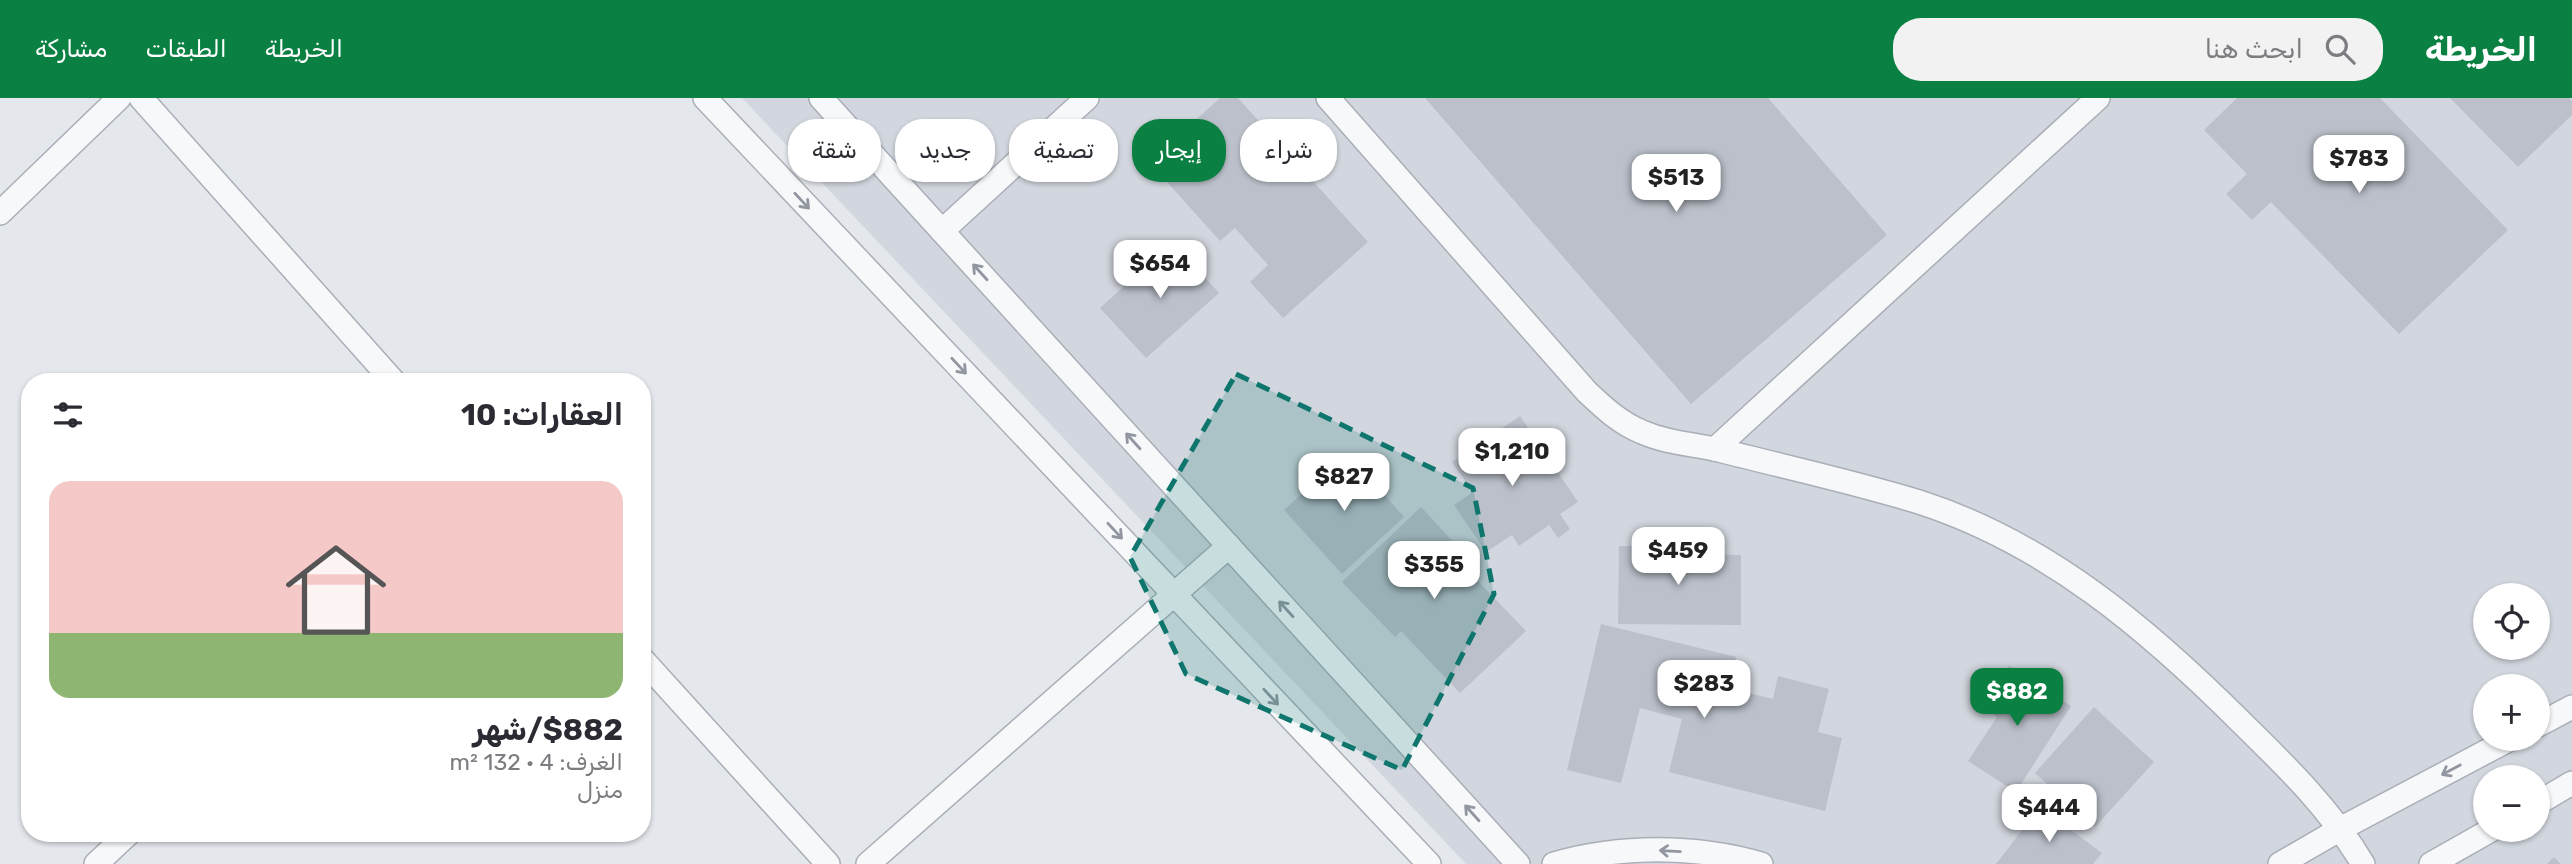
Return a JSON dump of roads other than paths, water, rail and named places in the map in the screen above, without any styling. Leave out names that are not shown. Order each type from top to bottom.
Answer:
[{"type":"lane","points":[[0,213],[119,98]]},
{"type":"lane","points":[[141,98],[386,373]]},
{"type":"lane","points":[[705,98],[1429,864]]},
{"type":"lane","points":[[821,98],[1518,864]]},
{"type":"lane","points":[[942,231],[1087,98]]},
{"type":"lane","points":[[1328,98],[1587,392],[1614,418],[1642,432],[1920,503],[2010,540],[2033,553],[2089,587],[2154,640],[2281,760],[2342,828],[2362,864]]},
{"type":"lane","points":[[1715,449],[2098,98]]},
{"type":"lane","points":[[868,864],[1228,545]]},
{"type":"lane","points":[[651,669],[828,864]]},
{"type":"lane","points":[[2550,719],[2572,707]]},
{"type":"lane","points":[[2280,864],[2487,751]]},
{"type":"lane","points":[[2550,796],[2572,783]]},
{"type":"lane","points":[[2431,864],[2473,840]]},
{"type":"lane","points":[[96,864],[119,842]]},
{"type":"lane","points":[[1554,864],[1612,853],[1656,850],[1701,852],[1761,864]]}]
